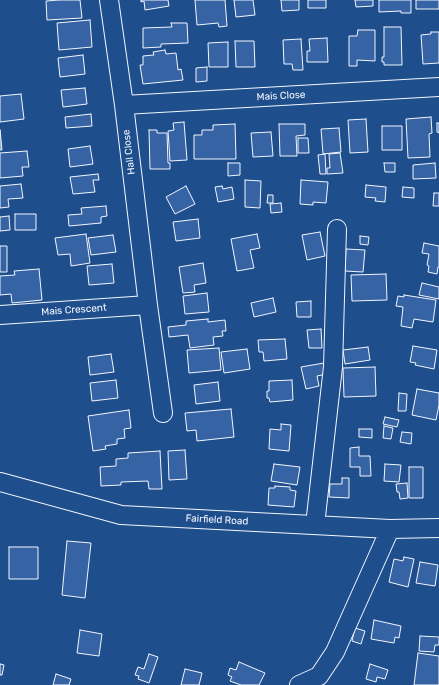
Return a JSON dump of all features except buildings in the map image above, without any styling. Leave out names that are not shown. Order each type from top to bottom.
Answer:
[{"type":"street","name":"Hall Close","points":[[109,0],[124,105],[148,305],[163,413]]},
{"type":"street","name":"Mais Close","points":[[124,105],[439,87]]},
{"type":"street","points":[[315,525],[333,367],[337,229]]},
{"type":"street","name":"Mais Crescent","points":[[0,315],[148,305]]},
{"type":"street","name":"Fairfield Road","points":[[0,482],[121,514],[390,529],[439,528]]},
{"type":"street","points":[[299,685],[319,676],[335,652],[390,529]]}]
